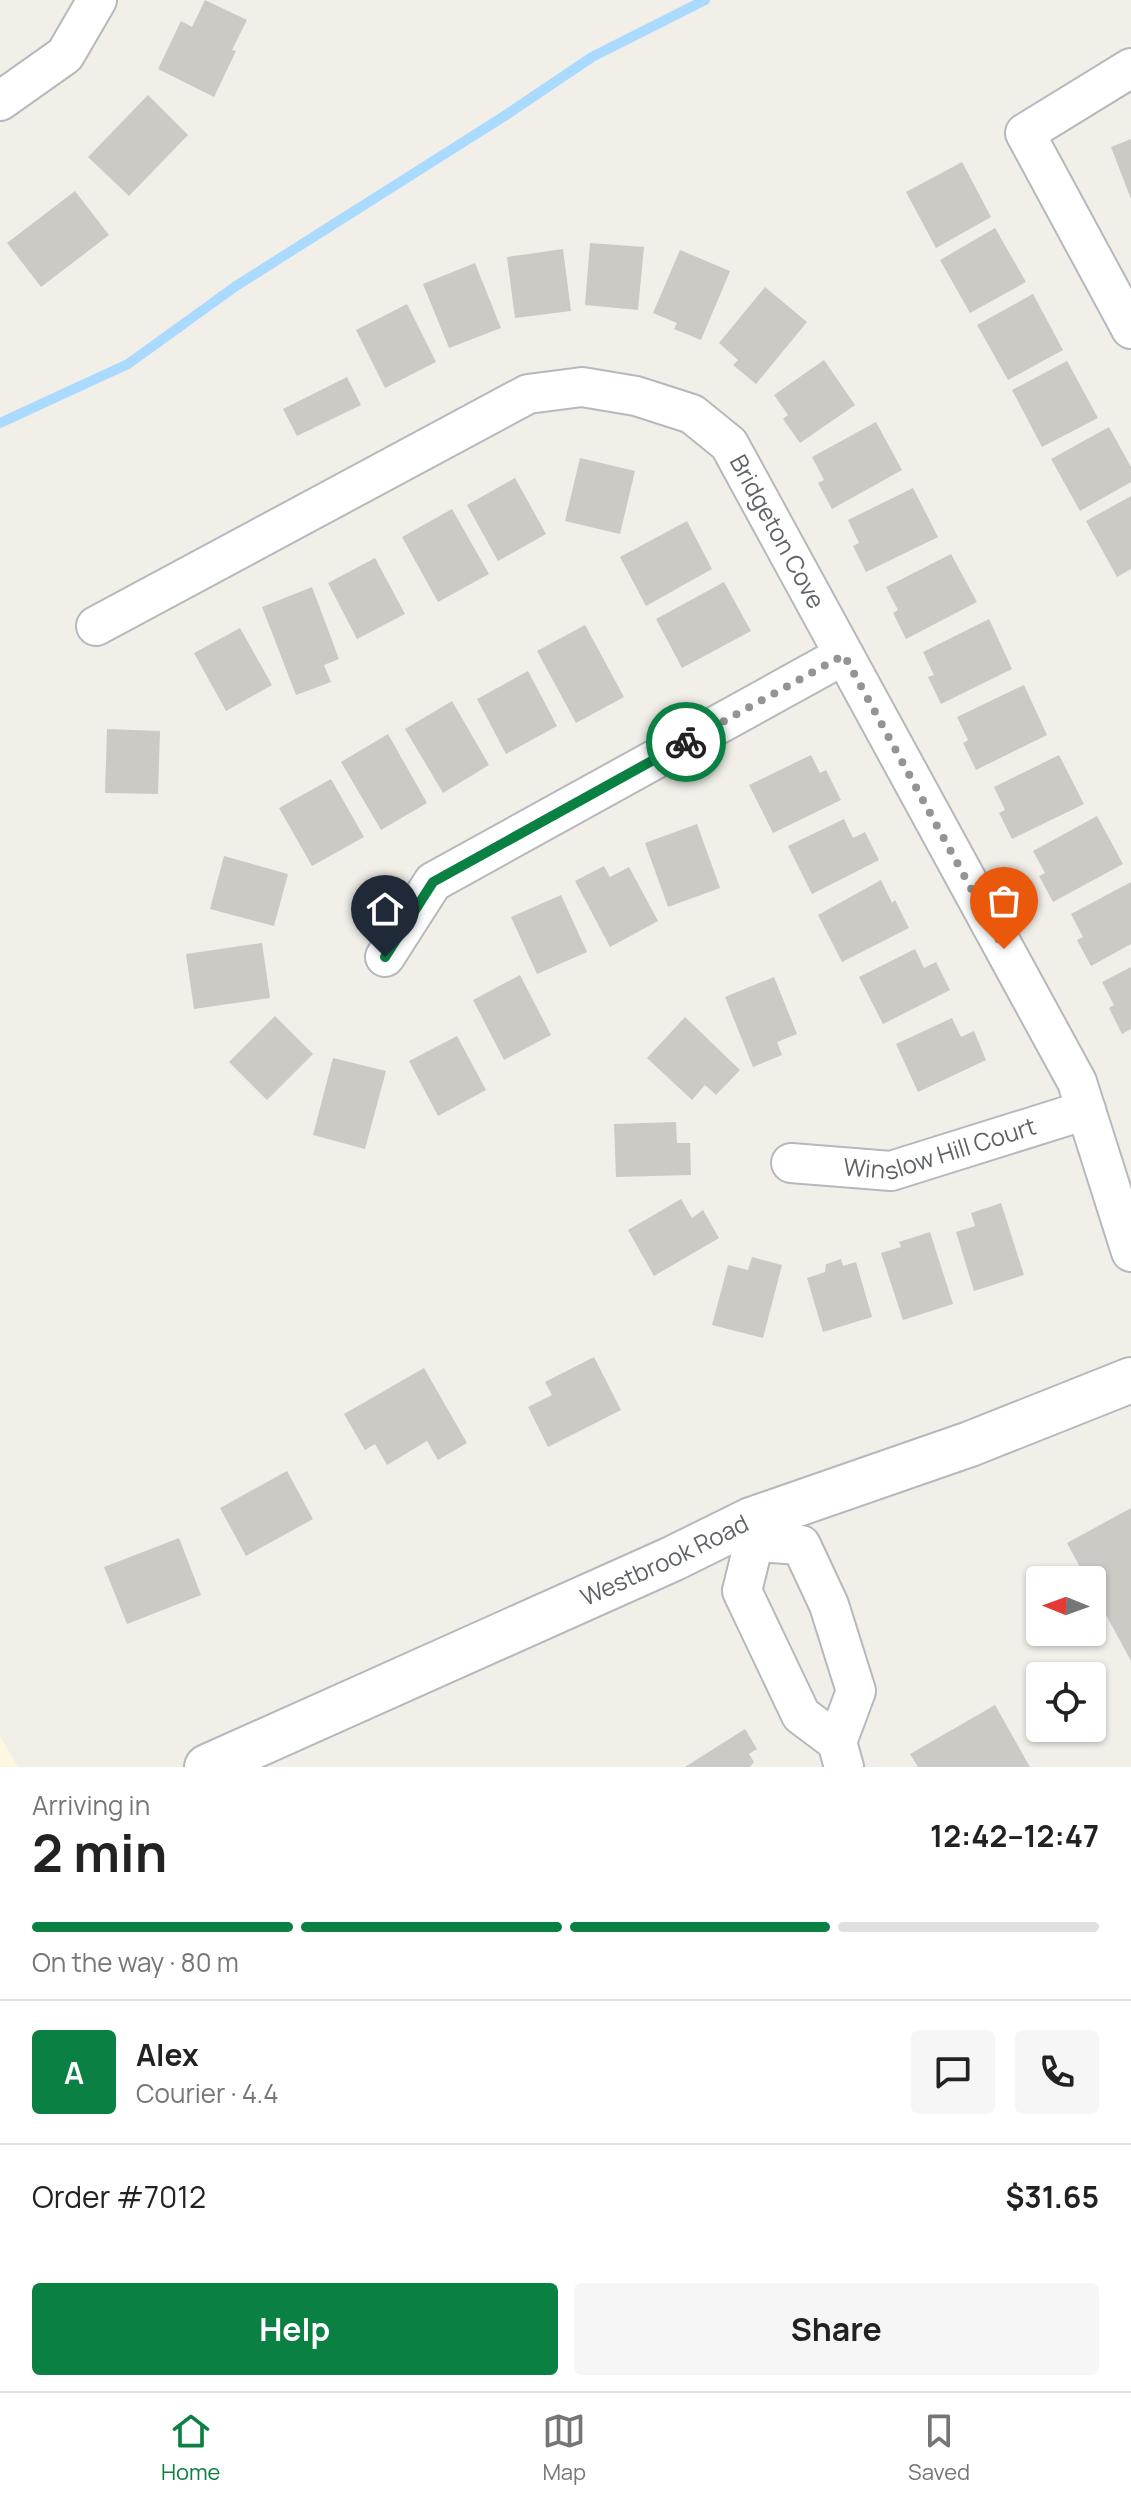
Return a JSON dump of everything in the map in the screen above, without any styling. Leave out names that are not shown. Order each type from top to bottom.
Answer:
[{"type":"street","points":[[0,101],[65,55],[97,0]]},
{"type":"street","points":[[1131,68],[1025,133],[1131,329]]},
{"type":"street","name":"Bridgeton Cove","points":[[96,626],[528,394],[582,387],[636,396],[692,414],[729,444],[1077,1082],[1131,1252]]},
{"type":"street","points":[[385,957],[433,882],[844,655]]},
{"type":"street","name":"Winslow Hill Court","points":[[791,1163],[891,1171],[1086,1110]]},
{"type":"street","name":"Westbrook Road","points":[[207,1767],[657,1565],[753,1531],[1131,1380]]},
{"type":"street","points":[[753,1531],[801,1545],[829,1605],[856,1691],[840,1755],[801,1715],[742,1591],[753,1531]]},
{"type":"shaded area","points":[[0,1736],[18,1767],[0,1767]]},
{"type":"building","points":[[205,0],[247,20],[214,97],[158,69],[181,21],[192,27]]},
{"type":"building","points":[[148,95],[188,135],[129,196],[88,157]]},
{"type":"building","points":[[1131,139],[1131,199],[1111,147]]},
{"type":"building","points":[[962,162],[991,217],[936,248],[906,192]]},
{"type":"building","points":[[75,191],[109,235],[41,287],[7,243]]},
{"type":"building","points":[[995,228],[1026,282],[970,313],[940,260]]},
{"type":"building","points":[[590,243],[644,247],[638,310],[585,305]]},
{"type":"building","points":[[563,249],[571,311],[515,318],[507,257]]},
{"type":"building","points":[[680,250],[730,271],[701,340],[674,329],[677,323],[653,313]]},
{"type":"building","points":[[475,263],[501,328],[449,348],[423,284]]},
{"type":"building","points":[[765,287],[807,322],[756,384],[733,365],[738,360],[719,343]]},
{"type":"building","points":[[1033,294],[1063,350],[1008,380],[977,325]]},
{"type":"building","points":[[407,304],[436,362],[385,388],[356,330]]},
{"type":"building","points":[[824,360],[855,405],[800,443],[783,419],[788,415],[774,395]]},
{"type":"building","points":[[1067,361],[1098,418],[1042,447],[1012,390]]},
{"type":"building","points":[[347,377],[361,405],[297,436],[283,409]]},
{"type":"building","points":[[876,422],[902,470],[832,509],[818,483],[824,480],[812,457]]},
{"type":"building","points":[[1109,427],[1131,467],[1131,482],[1080,511],[1051,459]]},
{"type":"building","points":[[580,458],[635,471],[620,534],[565,521]]},
{"type":"building","points":[[515,478],[546,534],[498,561],[467,505]]},
{"type":"building","points":[[913,488],[938,537],[866,572],[853,546],[859,543],[848,520]]},
{"type":"building","points":[[1131,496],[1131,569],[1117,577],[1086,521]]},
{"type":"building","points":[[452,509],[489,574],[438,602],[402,537]]},
{"type":"building","points":[[687,521],[712,569],[646,606],[620,557]]},
{"type":"building","points":[[951,554],[977,602],[906,639],[893,613],[898,610],[886,587]]},
{"type":"building","points":[[375,558],[405,614],[357,639],[328,583]]},
{"type":"building","points":[[724,582],[751,631],[682,668],[656,619]]},
{"type":"building","points":[[312,587],[339,659],[324,665],[331,682],[296,695],[262,607]]},
{"type":"building","points":[[989,619],[1012,669],[941,704],[928,677],[934,675],[923,652]]},
{"type":"building","points":[[585,625],[624,697],[576,723],[537,651]]},
{"type":"building","points":[[240,628],[272,685],[226,711],[194,653]]},
{"type":"building","points":[[528,671],[557,726],[506,754],[477,699]]},
{"type":"building","points":[[1024,685],[1047,735],[976,770],[963,743],[968,740],[957,717]]},
{"type":"building","points":[[452,701],[489,765],[443,793],[405,729]]},
{"type":"building","points":[[107,729],[160,731],[158,794],[105,793]]},
{"type":"building","points":[[388,734],[427,803],[381,830],[341,762]]},
{"type":"building","points":[[811,755],[820,773],[826,770],[841,800],[773,833],[749,785]]},
{"type":"building","points":[[1059,755],[1084,804],[1012,839],[999,813],[1005,810],[994,787]]},
{"type":"building","points":[[331,779],[364,837],[312,866],[279,808]]},
{"type":"building","points":[[1097,816],[1123,864],[1053,902],[1039,876],[1045,873],[1033,851]]},
{"type":"building","points":[[844,819],[853,838],[865,832],[879,860],[812,894],[788,846]]},
{"type":"building","points":[[697,824],[720,888],[668,907],[645,843]]},
{"type":"building","points":[[224,856],[288,874],[274,926],[210,909]]},
{"type":"building","points":[[604,866],[610,877],[629,867],[658,921],[610,947],[575,881]]},
{"type":"building","points":[[881,880],[909,928],[842,962],[818,915]]},
{"type":"building","points":[[1131,882],[1131,944],[1091,966],[1077,940],[1083,937],[1071,914]]},
{"type":"building","points":[[561,895],[587,952],[537,974],[511,917]]},
{"type":"building","points":[[262,943],[270,998],[194,1009],[186,954]]},
{"type":"building","points":[[915,949],[924,968],[936,962],[950,990],[883,1024],[859,977]]},
{"type":"building","points":[[1131,967],[1131,1029],[1122,1034],[1109,1008],[1114,1005],[1102,982]]},
{"type":"building","points":[[520,975],[551,1035],[504,1060],[473,1000]]},
{"type":"building","points":[[774,977],[797,1034],[777,1042],[782,1055],[753,1067],[725,997]]},
{"type":"building","points":[[275,1016],[313,1054],[267,1100],[229,1062]]},
{"type":"building","points":[[685,1017],[740,1070],[716,1095],[705,1085],[692,1100],[647,1058]]},
{"type":"building","points":[[952,1018],[961,1037],[974,1031],[986,1060],[918,1092],[896,1044]]},
{"type":"building","points":[[457,1036],[486,1090],[438,1116],[409,1061]]},
{"type":"building","points":[[333,1058],[386,1071],[365,1149],[313,1135]]},
{"type":"building","points":[[676,1122],[677,1143],[690,1143],[691,1175],[616,1177],[614,1124]]},
{"type":"building","points":[[681,1199],[692,1218],[703,1210],[719,1238],[654,1276],[628,1230]]},
{"type":"building","points":[[1001,1203],[1024,1275],[974,1291],[956,1232],[975,1226],[971,1213]]},
{"type":"building","points":[[930,1232],[953,1304],[903,1320],[881,1253],[901,1247],[899,1242]]},
{"type":"building","points":[[752,1257],[782,1265],[763,1338],[712,1325],[728,1265],[748,1270]]},
{"type":"building","points":[[841,1259],[843,1266],[856,1262],[872,1317],[823,1332],[807,1278],[825,1272],[826,1264]]},
{"type":"building","points":[[594,1357],[621,1410],[548,1447],[528,1407],[552,1395],[545,1382]]},
{"type":"building","points":[[424,1368],[467,1443],[438,1460],[427,1441],[387,1465],[375,1444],[365,1450],[344,1414]]},
{"type":"building","points":[[287,1471],[313,1519],[246,1556],[220,1508]]},
{"type":"building","points":[[1131,1508],[1131,1661],[1106,1615],[1106,1566],[1079,1566],[1067,1543]]},
{"type":"building","points":[[179,1538],[201,1595],[127,1624],[104,1567]]},
{"type":"building","points":[[995,1705],[1030,1767],[918,1767],[910,1754]]},
{"type":"building","points":[[745,1729],[757,1749],[749,1754],[754,1762],[750,1767],[685,1767]]},
{"type":"waterway","points":[[0,423],[128,364],[236,286],[592,57],[705,0]]},
{"type":"way so far","points":[[686,742],[844,655],[1004,949]]},
{"type":"route","points":[[385,957],[433,882],[686,742]]}]
